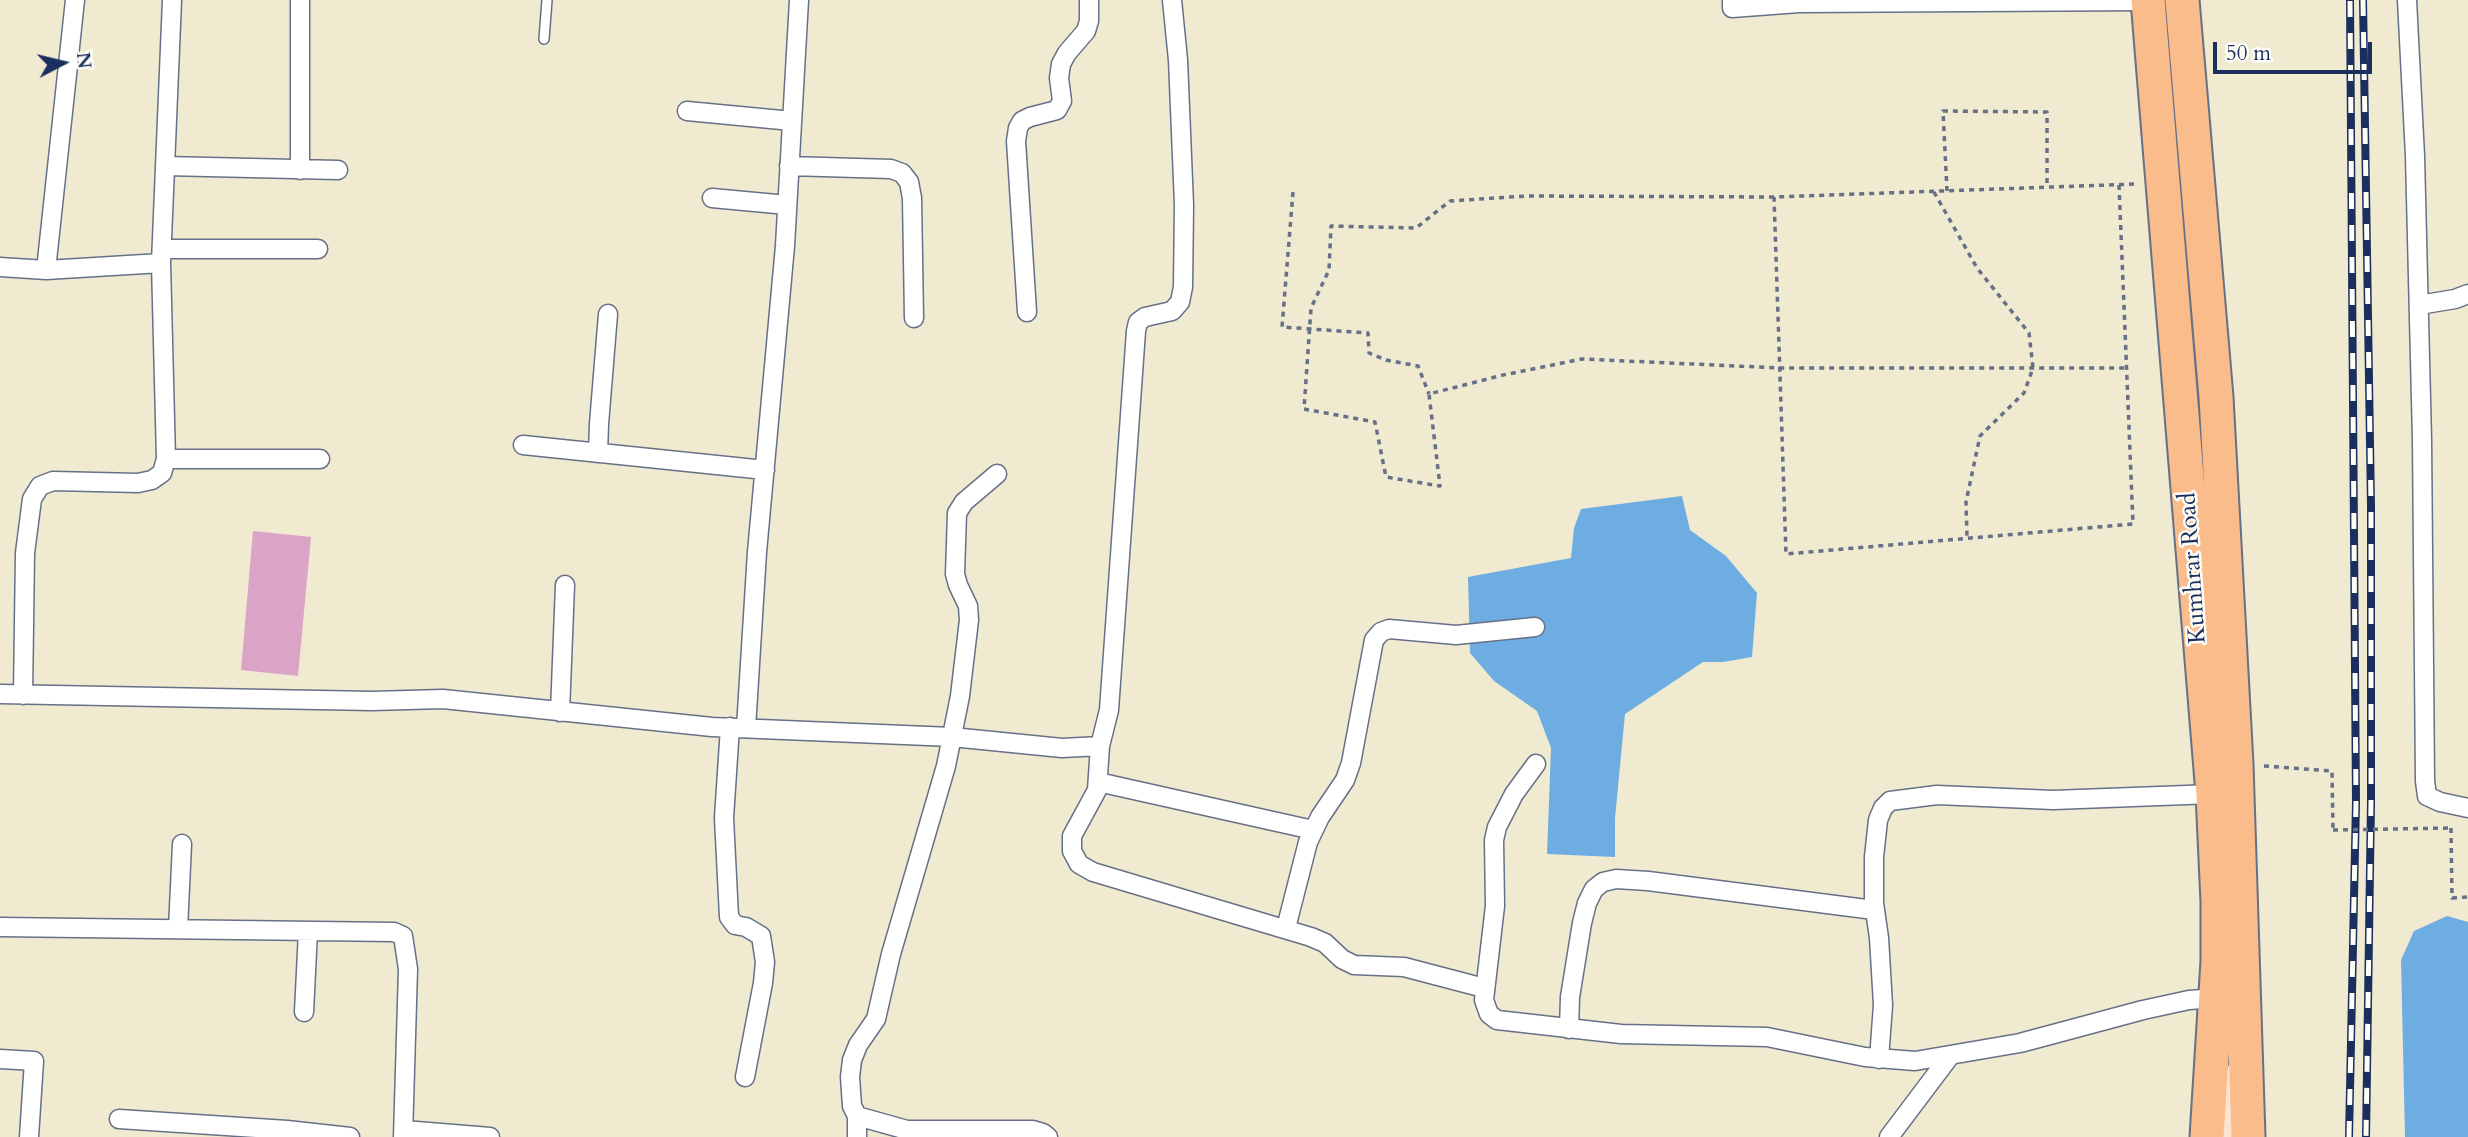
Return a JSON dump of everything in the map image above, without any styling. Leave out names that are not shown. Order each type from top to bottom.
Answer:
[{"type":"highway","name":"Kumhrar Road","points":[[2182,0],[2216,397],[2236,764],[2244,1061],[2228,1127]]},
{"type":"highway","name":"Kumhrar Road","points":[[2148,1],[2213,794],[2218,902],[2217,998],[2211,1052],[2228,1127]]},
{"type":"highway","points":[[2158,107],[2192,104]]},
{"type":"street","points":[[46,270],[75,0]]},
{"type":"street","points":[[23,695],[24,553],[32,499],[40,486],[52,481],[152,481],[162,473],[166,460],[162,256],[172,0]]},
{"type":"street","points":[[300,0],[300,170]]},
{"type":"street","points":[[745,1077],[765,962],[761,936],[746,927],[735,925],[729,917],[724,818],[738,728],[765,470],[787,205],[799,0]]},
{"type":"street","points":[[1027,312],[1016,141],[1018,128],[1022,121],[1030,117],[1057,110],[1062,101],[1059,78],[1061,64],[1086,31],[1089,0]]},
{"type":"street","points":[[1172,0],[1178,60],[1184,205],[1183,286],[1181,302],[1172,311],[1145,317],[1138,322],[1136,331],[1109,710],[1100,746],[1098,782],[1090,805],[1072,836],[1072,851],[1079,864],[1093,872],[1286,928],[1325,943],[1342,959],[1354,965],[1404,967],[1484,988]]},
{"type":"street","points":[[1732,0],[1732,8],[1799,4],[2148,1]]},
{"type":"street","points":[[2407,0],[2415,156],[2425,781],[2427,796],[2440,802],[2468,808]]},
{"type":"street","points":[[687,111],[792,121]]},
{"type":"street","points":[[165,166],[338,170]]},
{"type":"street","points":[[789,166],[891,169],[902,173],[909,182],[912,198],[914,318]]},
{"type":"street","points":[[712,198],[787,205]]},
{"type":"street","points":[[0,267],[46,270],[162,256],[318,249]]},
{"type":"street","points":[[2418,305],[2468,294]]},
{"type":"street","points":[[598,453],[608,314]]},
{"type":"street","points":[[523,445],[765,470]]},
{"type":"street","points":[[166,460],[320,459]]},
{"type":"street","points":[[857,1137],[857,1116],[852,1106],[850,1077],[852,1060],[858,1045],[876,1019],[891,954],[944,775],[963,675],[969,620],[968,606],[955,573],[957,513],[964,502],[997,474]]},
{"type":"street","points":[[560,712],[565,585]]},
{"type":"street","points":[[1286,928],[1303,855],[1313,830],[1345,779],[1351,763],[1374,640],[1381,632],[1390,629],[1456,635],[1535,626]]},
{"type":"street","points":[[0,694],[372,701],[443,699],[738,728],[953,737],[1062,748],[1100,746]]},
{"type":"street","points":[[1536,764],[1514,794],[1497,827],[1494,840],[1495,905],[1484,1000],[1489,1014],[1497,1020],[1647,1035],[1767,1037],[1879,1059],[1915,1061],[2020,1043],[2143,1010],[2189,1000],[2217,998]]},
{"type":"street","points":[[1098,782],[1313,830]]},
{"type":"street","points":[[1879,1059],[1883,1005],[1879,938],[1874,910],[1874,857],[1878,820],[1883,808],[1891,801],[1937,795],[2053,800],[2213,794]]},
{"type":"street","points":[[178,929],[182,844]]},
{"type":"street","points":[[1569,1029],[1570,997],[1582,923],[1587,902],[1594,889],[1603,882],[1616,879],[1648,881],[1874,910]]},
{"type":"street","points":[[0,927],[394,932],[403,936],[408,969],[403,1133],[490,1137]]},
{"type":"street","points":[[304,1012],[308,931]]},
{"type":"street","points":[[1889,1137],[1950,1056]]},
{"type":"street","points":[[0,1059],[34,1060],[29,1137]]},
{"type":"street","points":[[857,1116],[907,1130],[1033,1130],[1048,1137]]},
{"type":"street","points":[[119,1119],[350,1137]]},
{"type":"lane","points":[[544,39],[547,0]]},
{"type":"path","points":[[1947,191],[1943,111],[2047,112],[2047,187]]},
{"type":"path","points":[[1293,192],[1282,327],[1310,330],[1368,333],[1369,354],[1418,366],[1429,394],[1440,486],[1386,477],[1375,422],[1304,409],[1310,330],[1311,308],[1329,270],[1331,226],[1416,228],[1450,201],[1526,196],[1774,197],[2119,185],[2133,524],[1786,554],[1774,197]]},
{"type":"path","points":[[1934,192],[1977,268],[2029,334],[2033,368],[2024,393],[1980,436],[1966,502],[1967,538]]},
{"type":"path","points":[[1429,394],[1503,375],[1583,359],[1780,368],[2127,368]]},
{"type":"path","points":[[2236,764],[2332,771],[2333,830],[2451,828],[2452,898],[2468,897]]},
{"type":"water","points":[[1682,496],[1690,530],[1726,556],[1757,593],[1752,657],[1703,662],[1625,714],[1615,818],[1615,857],[1547,854],[1551,748],[1537,711],[1494,681],[1470,653],[1468,577],[1571,558],[1574,528],[1581,509]]},
{"type":"water","points":[[2447,916],[2468,922],[2468,1137],[2405,1137],[2401,960],[2414,931]]},
{"type":"building","points":[[253,531],[311,537],[298,676],[241,670]]},
{"type":"railway","points":[[2349,1137],[2356,802],[2350,0]]},
{"type":"railway","points":[[2363,0],[2371,506],[2371,802],[2366,1137]]}]
